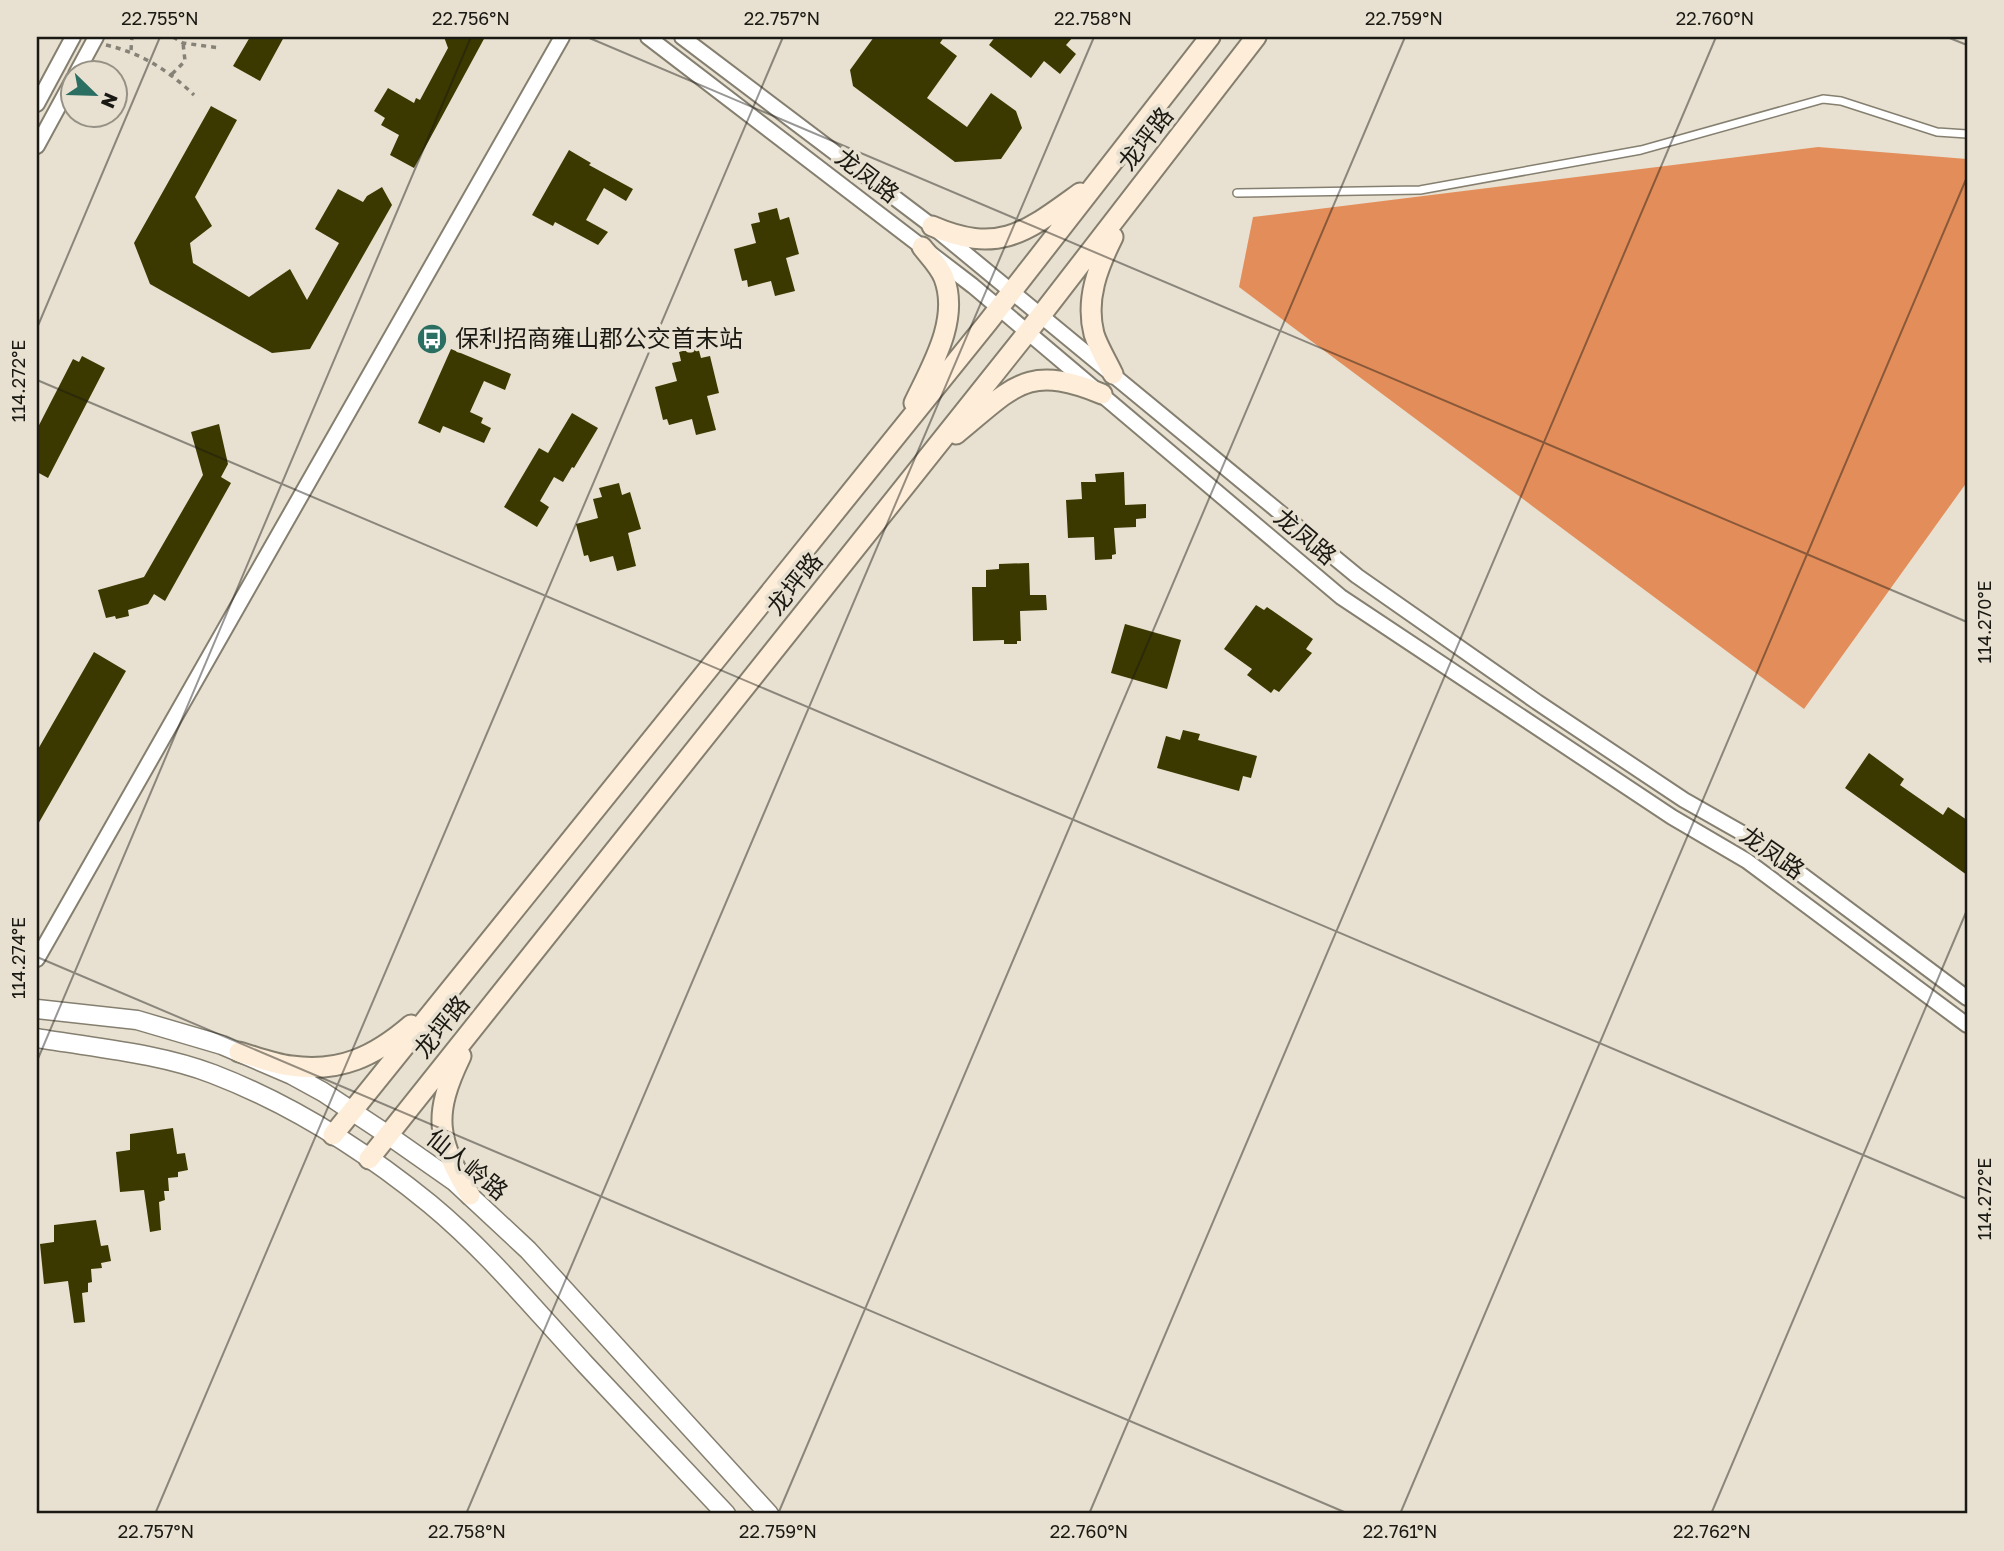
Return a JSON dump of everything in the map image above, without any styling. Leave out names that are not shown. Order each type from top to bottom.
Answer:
[{"type":"main road","name":"龙坪路","points":[[333,1135],[1000,308],[1210,37]]},
{"type":"main road","name":"龙坪路","points":[[369,1159],[1042,314],[1256,37]]},
{"type":"main road","points":[[932,226],[975,240],[1000,238],[1029,230],[1098,180]]},
{"type":"main road","points":[[1113,374],[1094,334],[1091,306],[1096,270],[1131,200]]},
{"type":"main road","points":[[898,435],[942,340],[948,310],[944,278],[922,247]]},
{"type":"main road","points":[[928,456],[1013,388],[1035,379],[1061,381],[1102,394]]},
{"type":"main road","points":[[239,1052],[291,1066],[328,1067],[358,1061],[390,1042],[446,995]]},
{"type":"main road","points":[[470,1195],[451,1162],[443,1137],[441,1112],[450,1079],[479,1021]]},
{"type":"street","points":[[37,104],[73,37]]},
{"type":"street","points":[[37,959],[562,37]]},
{"type":"street","name":"龙凤路","points":[[648,37],[1000,308],[1342,597],[1672,817],[1747,861],[1967,1025]]},
{"type":"street","name":"龙凤路","points":[[682,37],[932,226],[1357,576],[1537,702],[1684,800],[1758,842],[1967,998]]},
{"type":"street","points":[[83,60],[94,39]]},
{"type":"street","points":[[37,146],[60,104]]},
{"type":"street","name":"仙人岭路","points":[[37,1009],[137,1020],[222,1045],[292,1075],[388,1135],[470,1195],[528,1250],[769,1514]]},
{"type":"street","points":[[37,1038],[155,1058],[212,1073],[267,1098],[333,1135],[369,1159],[431,1205],[488,1258],[726,1514]]},
{"type":"lane","points":[[1237,194],[1420,190],[1641,150],[1823,99],[1841,101],[1937,132],[1967,134]]},
{"type":"path","points":[[131,50],[132,37]]},
{"type":"path","points":[[173,37],[183,43],[220,48]]},
{"type":"path","points":[[94,39],[131,50],[172,74],[194,95]]},
{"type":"path","points":[[172,74],[185,61],[183,43]]},
{"type":"shaded area","points":[[1818,147],[1967,159],[1967,482],[1804,709],[1239,287],[1253,217]]},
{"type":"building","points":[[250,37],[284,37],[260,81],[233,66]]},
{"type":"building","points":[[444,37],[485,37],[414,168],[390,155],[399,135],[381,125],[385,118],[374,111],[388,88],[414,103],[416,98],[420,100],[448,48]]},
{"type":"building","points":[[874,37],[944,37],[940,43],[957,56],[927,98],[967,127],[991,93],[1016,111],[1022,128],[1001,159],[955,162],[853,86],[850,70]]},
{"type":"building","points":[[995,37],[1073,37],[1066,45],[1076,54],[1060,74],[1044,61],[1031,78],[989,45]]},
{"type":"building","points":[[211,106],[237,120],[195,197],[212,226],[190,243],[193,263],[249,297],[290,269],[307,300],[339,243],[315,229],[338,189],[363,202],[367,196],[382,187],[392,205],[310,349],[272,353],[150,284],[134,243]]},
{"type":"building","points":[[569,150],[591,163],[589,165],[633,189],[626,201],[604,188],[586,220],[608,232],[598,245],[555,222],[553,226],[532,215]]},
{"type":"building","points":[[777,208],[780,220],[789,217],[799,254],[786,258],[795,291],[775,296],[771,281],[748,287],[747,280],[742,281],[734,249],[756,243],[751,224],[760,222],[758,213]]},
{"type":"building","points":[[698,347],[701,358],[710,356],[719,393],[707,396],[716,430],[696,435],[692,419],[669,425],[667,419],[663,420],[655,387],[677,381],[672,363],[681,361],[679,352]]},
{"type":"building","points":[[451,349],[511,374],[505,390],[484,381],[470,412],[483,418],[481,423],[491,428],[484,443],[443,426],[440,433],[418,423]]},
{"type":"building","points":[[82,356],[105,368],[48,478],[37,472],[37,429],[73,359],[79,362]]},
{"type":"building","points":[[572,413],[598,428],[563,482],[554,477],[540,501],[549,507],[537,527],[504,507],[539,448],[548,453]]},
{"type":"building","points":[[219,424],[228,464],[221,477],[231,483],[165,601],[154,594],[148,604],[128,610],[129,616],[106,618],[98,590],[144,577],[203,475],[191,432]]},
{"type":"building","points":[[1124,472],[1125,505],[1146,504],[1146,518],[1136,519],[1136,527],[1114,528],[1116,554],[1112,555],[1112,559],[1095,560],[1094,537],[1068,538],[1066,500],[1082,499],[1081,482],[1096,482],[1095,474]]},
{"type":"building","points":[[619,483],[622,495],[630,492],[641,529],[628,533],[636,566],[617,571],[613,556],[590,562],[588,555],[584,556],[576,524],[598,518],[593,499],[602,497],[599,488]]},
{"type":"building","points":[[1029,563],[1030,595],[1046,595],[1047,610],[1020,611],[1021,641],[1017,641],[1017,644],[1004,644],[1004,640],[973,641],[972,587],[986,587],[986,570],[999,569],[999,564]]},
{"type":"building","points":[[1256,605],[1264,610],[1267,607],[1313,639],[1306,649],[1312,653],[1279,692],[1274,689],[1271,693],[1247,675],[1252,669],[1224,649]]},
{"type":"building","points":[[1125,624],[1181,640],[1167,689],[1111,673]]},
{"type":"building","points":[[94,652],[126,671],[37,826],[37,751]]},
{"type":"building","points":[[1183,730],[1200,734],[1198,740],[1257,756],[1251,778],[1243,776],[1239,791],[1157,768],[1166,736],[1180,740]]},
{"type":"building","points":[[1869,753],[1904,779],[1900,785],[1943,815],[1948,807],[1967,820],[1967,875],[1845,788]]},
{"type":"building","points":[[173,1128],[177,1154],[185,1153],[188,1170],[178,1172],[178,1177],[168,1178],[169,1191],[164,1191],[165,1200],[159,1202],[161,1230],[150,1232],[144,1190],[120,1192],[116,1152],[130,1150],[130,1134]]},
{"type":"building","points":[[96,1220],[101,1246],[108,1245],[111,1261],[101,1263],[102,1268],[91,1269],[92,1282],[88,1283],[88,1292],[82,1293],[85,1322],[74,1323],[68,1281],[44,1284],[40,1244],[54,1242],[54,1225]]},
{"type":"place","name":"保利招商雍山郡公交首末站","points":[[432,339]]}]
